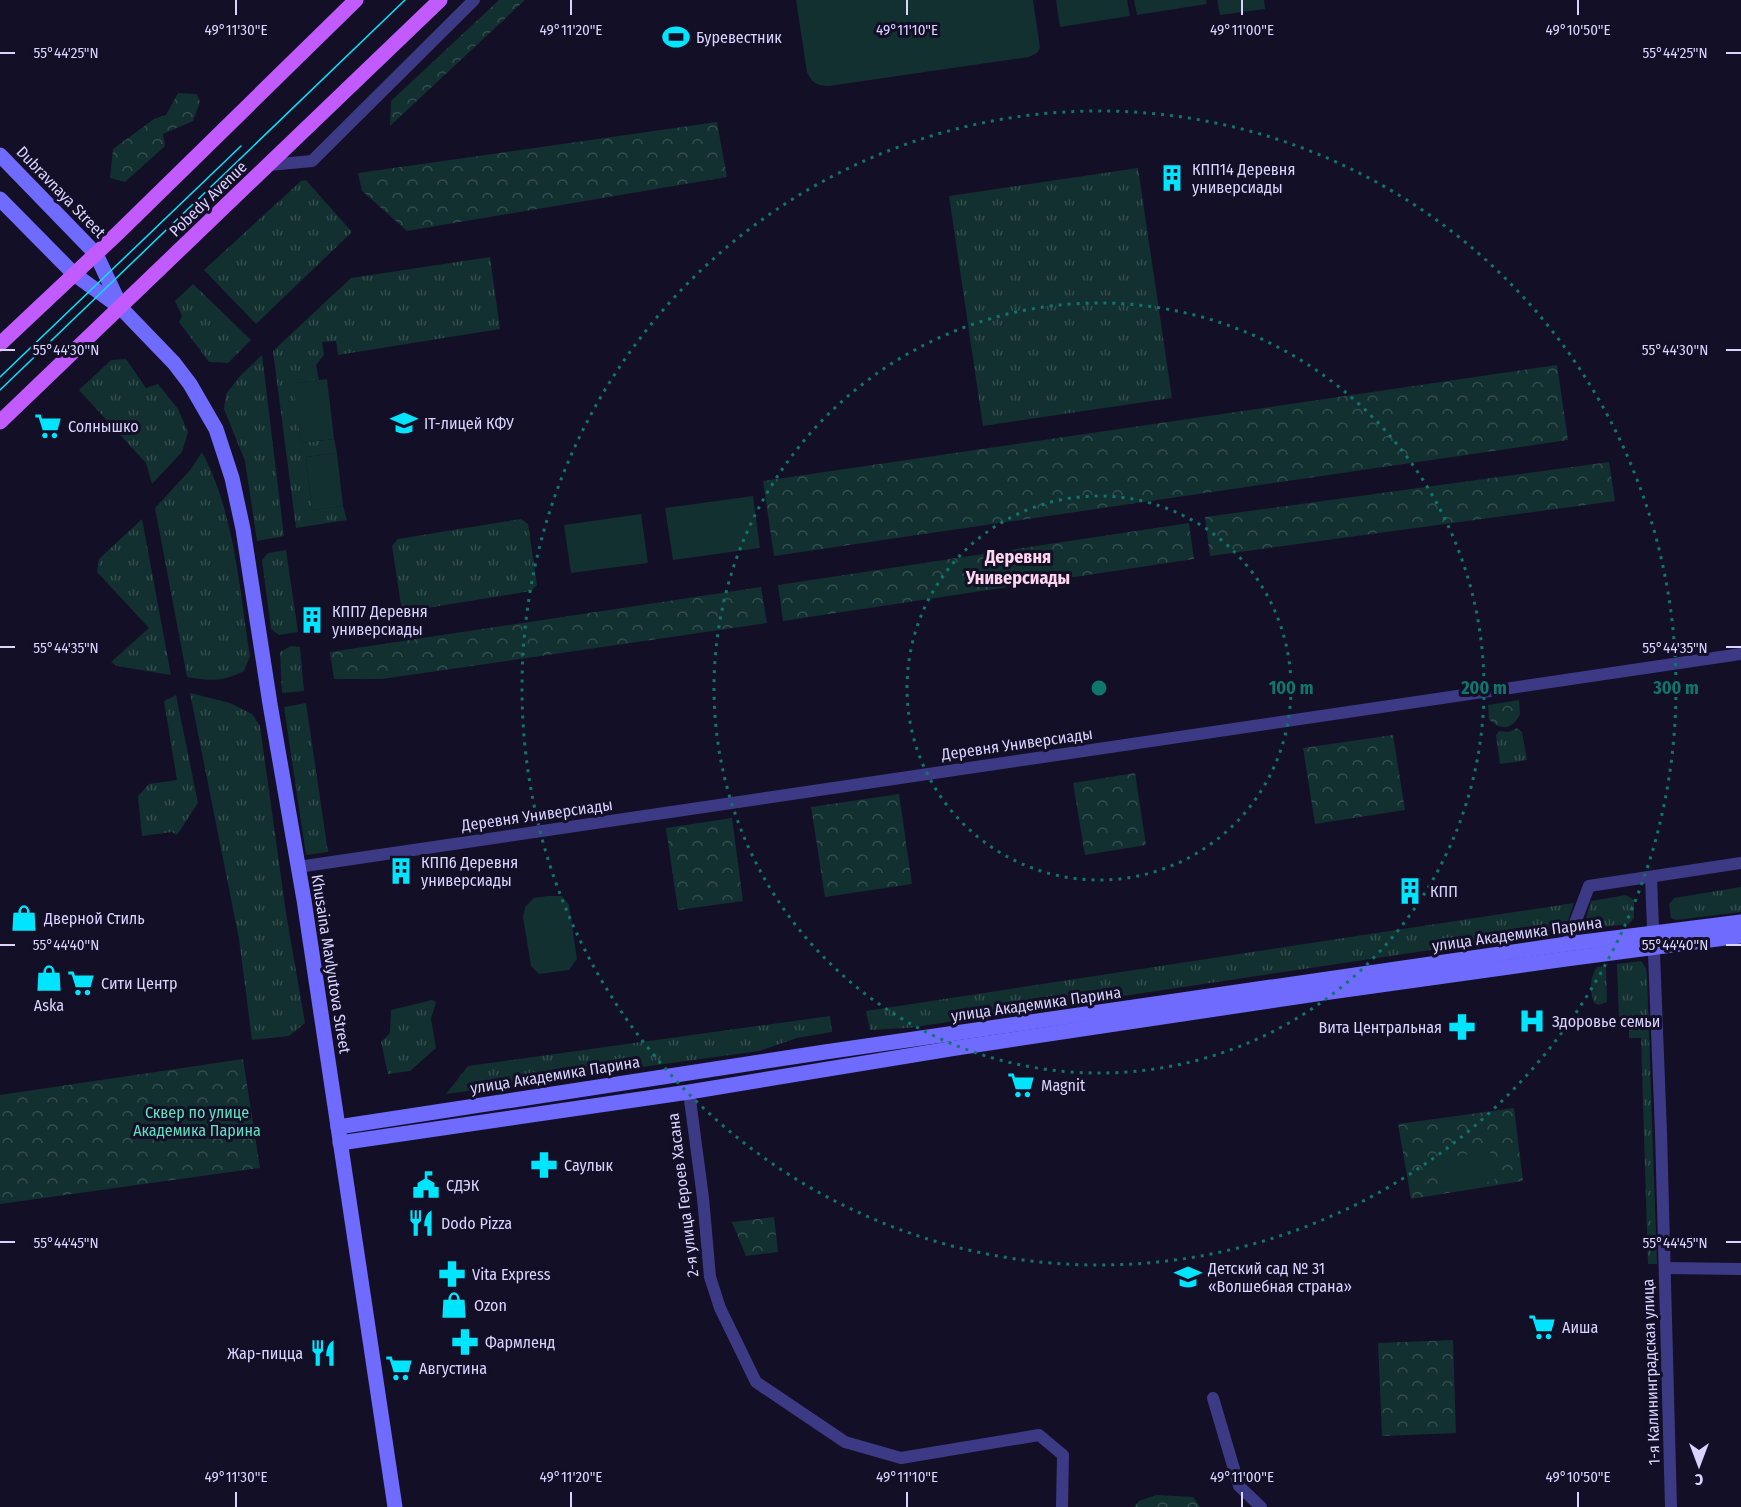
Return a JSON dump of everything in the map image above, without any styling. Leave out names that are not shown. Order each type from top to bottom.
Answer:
[{"type":"main road","points":[[0,344],[96,254],[356,0]]},
{"type":"main road","name":"Pobedy Avenue","points":[[0,422],[440,0]]},
{"type":"main road","name":"Dubravnaya Street","points":[[0,155],[96,254],[121,308]]},
{"type":"main road","points":[[0,199],[74,274],[121,308]]},
{"type":"main road","name":"Khusaina Mavlyutova Street","points":[[121,308],[174,363],[190,384],[216,429],[232,478],[243,529],[298,867],[395,1507]]},
{"type":"main road","name":"улица Академика Парина","points":[[338,1127],[686,1073],[955,1041],[1392,983],[1653,941],[1741,922]]},
{"type":"main road","name":"улица Академика Парина","points":[[340,1143],[689,1092],[955,1041],[1567,944],[1741,936]]},
{"type":"main road","name":"2-я улица Героев Хасана","points":[[686,1073],[689,1092]]},
{"type":"street","points":[[269,165],[312,161],[474,0]]},
{"type":"street","name":"Деревня Универсиады","points":[[298,867],[1741,654]]},
{"type":"street","points":[[1567,944],[1589,886],[1741,863]]},
{"type":"street","name":"1-я Калининградская улица","points":[[1651,877],[1671,1507]]},
{"type":"street","name":"2-я улица Героев Хасана","points":[[689,1092],[703,1198],[710,1277],[720,1308],[756,1382],[845,1442],[902,1458],[1039,1435],[1063,1455],[1062,1507]]},
{"type":"street","points":[[1665,1268],[1741,1269]]},
{"type":"street","points":[[1212,1398],[1239,1486],[1261,1507]]},
{"type":"green space","points":[[499,0],[525,0],[390,126],[391,101]]},
{"type":"green space","points":[[796,0],[1033,0],[1040,48],[1037,53],[1029,57],[829,86],[821,85],[815,83],[807,72]]},
{"type":"green space","points":[[1056,0],[1127,0],[1130,16],[1060,27]]},
{"type":"green space","points":[[1134,0],[1206,0],[1207,4],[1137,15]]},
{"type":"green space","points":[[1217,0],[1264,0],[1265,9],[1220,15]]},
{"type":"green space","points":[[178,93],[197,94],[200,102],[193,121],[163,134],[165,146],[125,182],[110,178],[113,149],[154,119],[166,115]]},
{"type":"green space","points":[[717,122],[727,177],[407,231],[362,191],[358,173]]},
{"type":"green space","points":[[1138,168],[1172,398],[983,426],[949,196]]},
{"type":"green space","points":[[306,180],[352,232],[256,324],[204,270],[301,181]]},
{"type":"green space","points":[[490,257],[500,329],[338,355],[336,341],[322,342],[324,355],[316,365],[319,380],[294,383],[301,443],[334,439],[337,453],[306,457],[312,510],[343,506],[347,520],[296,528],[273,351],[351,278]]},
{"type":"green space","points":[[193,284],[251,340],[228,363],[209,362],[179,322],[182,316],[175,301]]},
{"type":"green space","points":[[262,355],[284,536],[257,541],[245,461],[224,409],[226,394],[240,376]]},
{"type":"green space","points":[[126,359],[146,388],[158,384],[178,409],[188,432],[182,452],[152,484],[146,463],[79,390],[111,360]]},
{"type":"green space","points":[[1557,365],[1568,440],[774,556],[763,481]]},
{"type":"green space","points":[[327,379],[334,439],[301,443],[293,383]]},
{"type":"green space","points":[[202,452],[222,500],[229,526],[250,656],[244,671],[216,680],[187,677],[155,508],[191,469]]},
{"type":"green space","points":[[337,453],[343,506],[312,510],[306,457]]},
{"type":"green space","points":[[1609,462],[1615,501],[1210,556],[1205,517]]},
{"type":"green space","points":[[753,496],[760,548],[673,560],[665,508]]},
{"type":"green space","points":[[641,514],[648,563],[571,573],[564,525]]},
{"type":"green space","points":[[142,519],[171,675],[117,666],[111,662],[149,628],[97,572],[99,559]]},
{"type":"green space","points":[[521,519],[528,524],[537,585],[531,591],[408,611],[401,605],[392,546],[398,539]]},
{"type":"green space","points":[[1189,523],[1194,559],[783,621],[778,585]]},
{"type":"green space","points":[[286,550],[298,632],[279,635],[271,629],[262,560],[268,553]]},
{"type":"green space","points":[[761,587],[767,623],[382,679],[334,679],[330,652]]},
{"type":"green space","points":[[291,646],[300,647],[304,691],[282,693],[280,652]]},
{"type":"green space","points":[[190,693],[230,703],[252,714],[260,726],[286,913],[305,1023],[289,1036],[252,1040],[239,939]]},
{"type":"green space","points":[[176,695],[198,803],[177,835],[172,832],[142,836],[138,796],[149,784],[177,780],[164,701]]},
{"type":"green space","points":[[1519,700],[1520,714],[1510,726],[1498,726],[1489,719],[1488,705]]},
{"type":"green space","points":[[306,703],[328,852],[306,855],[284,707]]},
{"type":"green space","points":[[1517,728],[1522,732],[1527,760],[1500,764],[1496,735],[1499,731],[1509,732]]},
{"type":"green space","points":[[1393,735],[1405,810],[1315,824],[1303,748]]},
{"type":"green space","points":[[1135,773],[1146,845],[1085,855],[1073,783]]},
{"type":"green space","points":[[899,794],[912,884],[825,897],[811,807]]},
{"type":"green space","points":[[732,818],[743,901],[678,910],[666,828]]},
{"type":"green space","points":[[1741,887],[1741,912],[1676,920],[1671,918],[1669,904],[1674,898]]},
{"type":"green space","points":[[1626,895],[1634,900],[1634,918],[1629,924],[1583,929],[1591,901]]},
{"type":"green space","points":[[562,896],[569,905],[577,959],[569,970],[539,974],[531,966],[523,917],[525,907],[534,898]]},
{"type":"green space","points":[[1574,903],[1565,930],[908,1028],[870,1030],[866,1011]]},
{"type":"green space","points":[[1641,961],[1646,968],[1647,976],[1657,1264],[1648,1264],[1641,1038],[1629,1038],[1629,1018],[1619,1017],[1617,964]]},
{"type":"green space","points":[[1606,966],[1607,1002],[1599,1005],[1594,1003],[1591,980],[1597,967]]},
{"type":"green space","points":[[432,1000],[436,1002],[431,1019],[436,1048],[410,1071],[388,1074],[381,1042],[390,1033],[391,1010]]},
{"type":"green space","points":[[830,1016],[832,1032],[797,1038],[759,1051],[446,1094],[468,1066]]},
{"type":"green space","name":"Сквер по улице Академика Парина","points":[[243,1059],[260,1168],[0,1204],[0,1095]]},
{"type":"green space","points":[[1514,1108],[1523,1181],[1411,1199],[1398,1124]]},
{"type":"green space","points":[[1490,1151],[1495,1181],[1440,1189],[1436,1159]]},
{"type":"green space","points":[[774,1217],[778,1252],[746,1256],[732,1222]]},
{"type":"green space","points":[[1453,1340],[1456,1433],[1382,1436],[1378,1343]]},
{"type":"green space","points":[[1157,1495],[1193,1497],[1200,1507],[1134,1507],[1139,1501]]},
{"type":"tram line","points":[[0,390],[405,0]]},
{"type":"tram line","points":[[0,377],[241,146]]},
{"type":"place","name":"Буревестник","points":[[676,37]]},
{"type":"place","name":"КПП14 Деревня универсиады","points":[[1172,178]]},
{"type":"place","name":"IT-лицей КФУ","points":[[404,423]]},
{"type":"place","name":"Солнышко","points":[[48,426]]},
{"type":"place","name":"КПП7 Деревня универсиады","points":[[312,620]]},
{"type":"place","name":"КПП6 Деревня универсиады","points":[[401,871]]},
{"type":"place","name":"КПП","points":[[1410,891]]},
{"type":"place","name":"Дверной Стиль","points":[[24,918]]},
{"type":"place","name":"Aska","points":[[49,978]]},
{"type":"place","name":"Сити Центр","points":[[81,983]]},
{"type":"place","name":"Здоровье семьи","points":[[1532,1021]]},
{"type":"place","name":"Вита Центральная","points":[[1462,1027]]},
{"type":"place","name":"Magnit","points":[[1021,1085]]},
{"type":"place","name":"Саулык","points":[[544,1165]]},
{"type":"place","name":"СДЭК","points":[[426,1185]]},
{"type":"place","name":"Dodo Pizza","points":[[421,1223]]},
{"type":"place","name":"Vita Express","points":[[452,1274]]},
{"type":"place","name":"Детский сад № 31 «Волшебная страна»","points":[[1188,1277]]},
{"type":"place","name":"Ozon","points":[[454,1305]]},
{"type":"place","name":"Аиша","points":[[1542,1327]]},
{"type":"place","name":"Фармленд","points":[[465,1342]]},
{"type":"place","name":"Жар-пицца","points":[[323,1353]]},
{"type":"place","name":"Августина","points":[[399,1368]]},
{"type":"district","name":"Деревня Универсиады","points":[[1018,567]]}]
